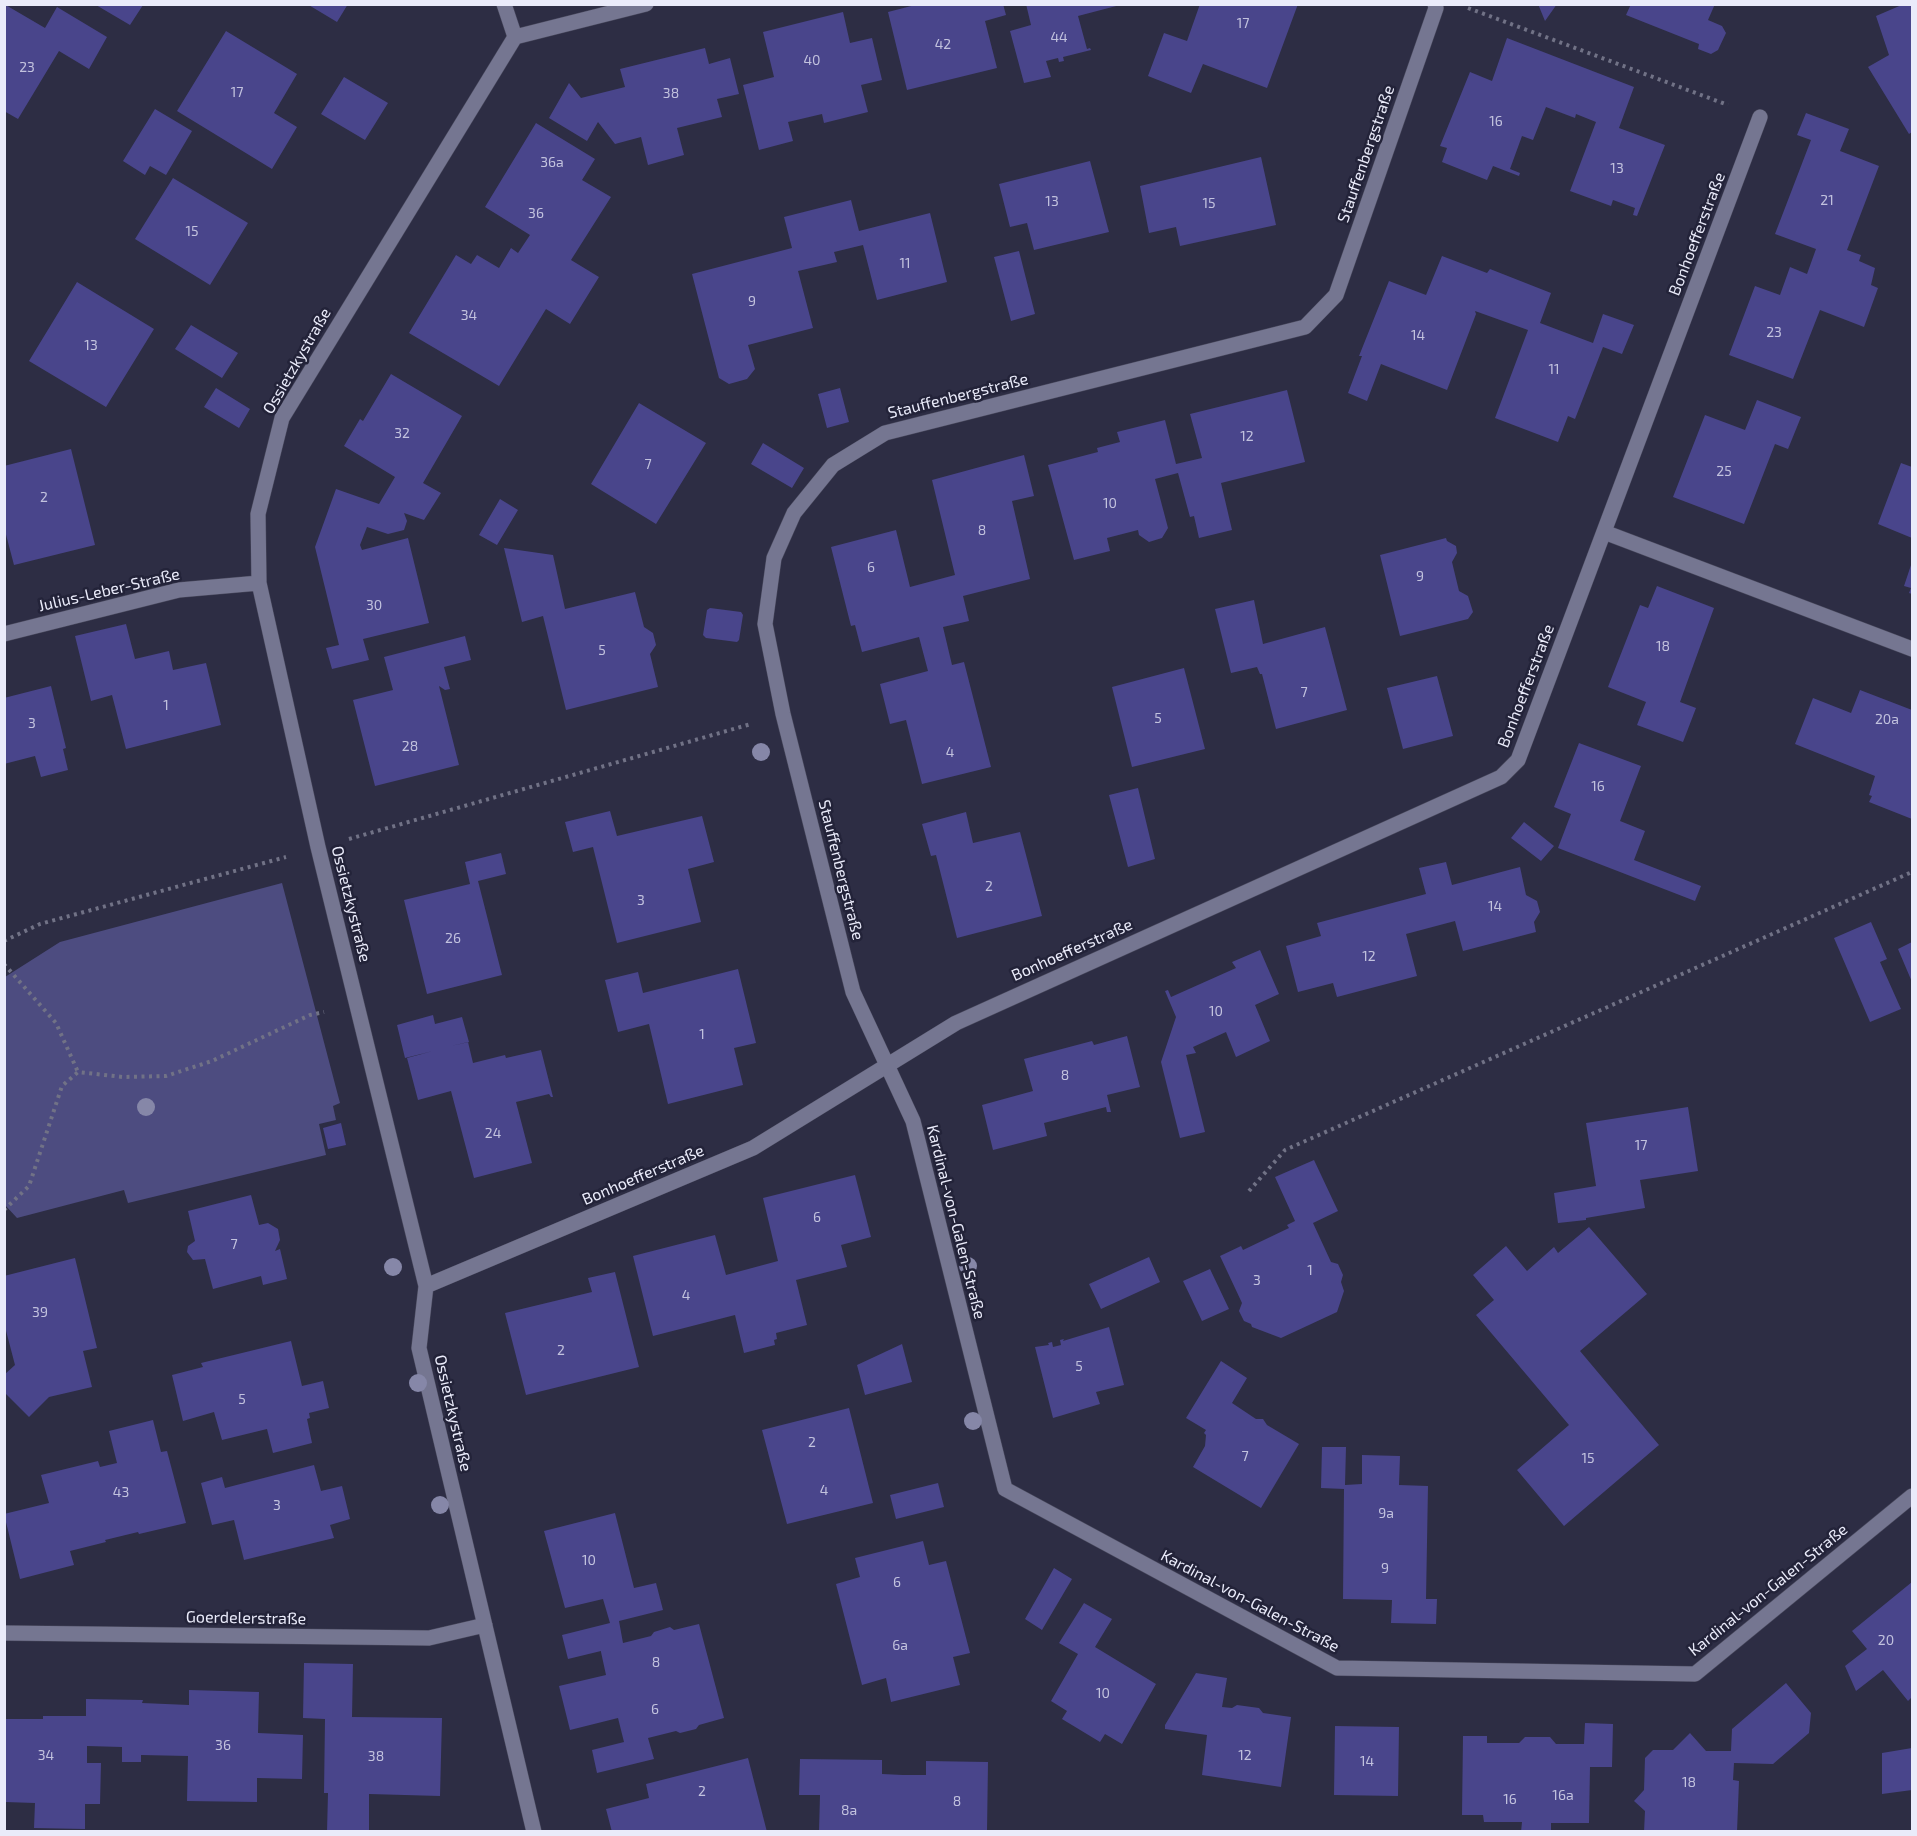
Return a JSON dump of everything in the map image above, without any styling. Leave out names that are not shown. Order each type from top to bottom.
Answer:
[{"type":"street","points":[[504,4],[515,37],[646,4]]},
{"type":"street","name":"Stauffenbergstraße","points":[[888,1063],[853,992],[783,714],[765,624],[774,558],[794,513],[833,465],[885,433],[1305,327],[1336,295],[1436,8],[1435,4]]},
{"type":"street","name":"Ossietzkystraße","points":[[515,37],[282,418],[258,514],[259,583],[318,847],[426,1286],[419,1348],[534,1832]]},
{"type":"street","name":"Bonhoefferstraße","points":[[426,1286],[753,1148],[956,1023],[1501,777],[1518,760],[1760,117]]},
{"type":"street","points":[[1604,532],[1912,649]]},
{"type":"street","name":"Julius-Leber-Straße","points":[[4,634],[179,590],[259,583]]},
{"type":"street","name":"Kardinal-von-Galen-Straße","points":[[888,1063],[913,1121],[1005,1489],[1337,1668],[1695,1674],[1912,1496]]},
{"type":"street","name":"Goerdelerstraße","points":[[4,1633],[429,1638],[485,1625]]},
{"type":"path","points":[[1459,4],[1760,117]]},
{"type":"path","points":[[4,941],[40,924],[783,714]]},
{"type":"path","points":[[1249,1191],[1286,1150],[1912,872]]},
{"type":"path","points":[[4,964],[56,1023],[78,1072]]},
{"type":"path","points":[[4,1210],[29,1186],[62,1086],[78,1072],[123,1077],[166,1076],[212,1061],[310,1015],[356,1003]]},
{"type":"shaded area","points":[[282,883],[340,1103],[333,1106],[336,1120],[319,1124],[326,1155],[128,1203],[124,1190],[17,1218],[5,1205],[5,977],[60,942]]},
{"type":"building","points":[[4,4],[45,28],[57,7],[107,37],[89,69],[59,51],[18,119],[4,111]]},
{"type":"building","points":[[307,4],[348,4],[337,22]]},
{"type":"building","points":[[919,4],[1003,4],[1006,15],[985,21],[997,68],[907,90],[888,12]]},
{"type":"building","points":[[1026,4],[1120,5],[1078,16],[1087,49],[1091,50],[1063,57],[1064,61],[1059,62],[1058,58],[1046,61],[1051,77],[1024,83],[1010,31],[1031,25]]},
{"type":"building","points":[[1200,4],[1298,4],[1267,88],[1203,64],[1191,93],[1148,76],[1164,33],[1187,41]]},
{"type":"building","points":[[1538,4],[1557,4],[1545,21]]},
{"type":"building","points":[[1631,4],[1715,4],[1708,20],[1722,26],[1726,33],[1718,50],[1711,54],[1698,49],[1699,44],[1626,15]]},
{"type":"building","points":[[1904,4],[1912,4],[1912,132],[1909,134],[1868,67],[1889,55],[1876,16]]},
{"type":"building","points":[[96,5],[143,5],[130,25]]},
{"type":"building","points":[[843,12],[850,43],[872,38],[882,80],[861,85],[868,112],[824,123],[822,114],[788,122],[793,141],[759,150],[743,85],[774,77],[763,32]]},
{"type":"building","points":[[226,31],[297,74],[274,113],[297,127],[272,169],[177,111]]},
{"type":"building","points":[[1507,38],[1634,87],[1619,128],[1665,145],[1637,216],[1633,215],[1635,208],[1613,200],[1611,206],[1570,191],[1596,122],[1576,114],[1575,118],[1546,107],[1533,140],[1522,136],[1510,169],[1520,173],[1519,176],[1493,166],[1487,180],[1442,162],[1447,148],[1440,146],[1470,72],[1492,81]]},
{"type":"building","points":[[705,48],[709,64],[730,58],[739,94],[717,99],[722,117],[677,128],[684,155],[648,165],[641,137],[615,144],[598,122],[587,141],[549,118],[569,83],[581,98],[625,87],[620,69]]},
{"type":"building","points":[[344,77],[388,103],[365,140],[321,114]]},
{"type":"building","points":[[155,109],[192,131],[166,175],[150,166],[145,175],[123,161]]},
{"type":"building","points":[[1806,113],[1849,129],[1840,151],[1879,166],[1847,250],[1861,255],[1859,261],[1875,268],[1871,285],[1878,288],[1864,327],[1820,310],[1793,379],[1729,355],[1755,286],[1780,295],[1790,267],[1807,274],[1816,249],[1775,234],[1811,140],[1797,135]]},
{"type":"building","points":[[536,123],[595,159],[582,180],[611,197],[571,260],[599,277],[570,324],[546,309],[499,386],[409,333],[456,255],[471,264],[477,255],[499,268],[511,248],[518,253],[530,235],[485,207]]},
{"type":"building","points":[[1261,157],[1276,225],[1180,246],[1176,227],[1149,233],[1140,186]]},
{"type":"building","points":[[1090,161],[1109,232],[1034,250],[1027,223],[1010,227],[999,184]]},
{"type":"building","points":[[173,178],[248,223],[210,285],[135,239]]},
{"type":"building","points":[[851,200],[859,231],[930,213],[947,282],[877,300],[863,245],[834,252],[837,262],[798,271],[813,328],[748,345],[755,369],[747,379],[729,384],[719,378],[692,274],[792,248],[784,217]]},
{"type":"building","points":[[1019,251],[1035,314],[1011,321],[994,257]]},
{"type":"building","points":[[1442,256],[1487,273],[1490,269],[1551,293],[1540,323],[1593,343],[1603,314],[1634,325],[1622,354],[1603,347],[1575,419],[1568,416],[1558,442],[1495,418],[1528,330],[1475,311],[1476,314],[1447,390],[1381,364],[1367,401],[1348,393],[1362,356],[1359,356],[1389,281],[1426,295]]},
{"type":"building","points":[[77,282],[154,329],[106,407],[29,361]]},
{"type":"building","points":[[191,325],[238,353],[222,378],[175,349]]},
{"type":"building","points":[[391,374],[462,416],[423,483],[441,493],[424,520],[404,513],[407,521],[404,530],[388,534],[367,527],[360,545],[362,550],[408,538],[429,623],[363,639],[369,660],[332,669],[326,648],[339,645],[315,547],[336,489],[379,504],[395,477],[344,446],[360,419],[363,421]]},
{"type":"building","points":[[216,388],[250,409],[239,428],[204,407]]},
{"type":"building","points":[[840,388],[849,422],[827,428],[818,394]]},
{"type":"building","points":[[1287,390],[1305,462],[1221,483],[1232,530],[1199,538],[1194,516],[1190,517],[1178,473],[1155,479],[1168,528],[1162,538],[1149,542],[1139,535],[1138,530],[1107,538],[1110,551],[1074,560],[1048,465],[1098,452],[1097,448],[1120,442],[1117,432],[1165,420],[1176,464],[1202,458],[1190,414]]},
{"type":"building","points":[[1757,400],[1801,417],[1788,449],[1775,444],[1744,524],[1673,497],[1705,415],[1745,430]]},
{"type":"building","points":[[639,403],[706,443],[656,524],[591,484]]},
{"type":"building","points":[[763,443],[804,468],[792,488],[751,464]]},
{"type":"building","points":[[71,449],[95,545],[14,565],[4,527],[4,466]]},
{"type":"building","points":[[1024,455],[1034,496],[1012,501],[1030,579],[963,596],[969,621],[943,627],[952,665],[964,662],[991,767],[922,784],[906,720],[890,724],[880,684],[928,671],[919,637],[862,652],[855,625],[851,626],[831,547],[896,530],[910,587],[955,575],[932,480]]},
{"type":"building","points":[[1901,463],[1912,467],[1912,538],[1878,524]]},
{"type":"building","points":[[500,499],[518,510],[497,545],[479,535]]},
{"type":"building","points":[[1446,538],[1456,546],[1457,553],[1452,562],[1459,591],[1468,596],[1473,612],[1468,619],[1400,636],[1380,555]]},
{"type":"building","points":[[504,548],[553,555],[565,609],[635,592],[644,627],[653,633],[656,645],[650,654],[658,687],[566,710],[543,616],[522,622]]},
{"type":"building","points":[[1912,562],[1912,594],[1909,593],[1911,588],[1904,586]]},
{"type":"building","points":[[1657,586],[1714,608],[1680,702],[1696,708],[1683,742],[1637,725],[1646,702],[1608,687],[1640,605],[1648,608]]},
{"type":"building","points":[[1254,600],[1263,644],[1325,627],[1347,710],[1276,729],[1262,674],[1257,667],[1231,673],[1215,609]]},
{"type":"building","points":[[710,608],[741,612],[743,615],[737,642],[706,638],[703,635],[707,610]]},
{"type":"building","points":[[126,624],[135,659],[169,651],[173,670],[206,663],[221,725],[126,749],[112,695],[91,701],[75,636]]},
{"type":"building","points":[[465,636],[471,660],[444,667],[450,689],[445,690],[439,686],[459,765],[375,786],[353,700],[393,690],[384,657]]},
{"type":"building","points":[[1184,668],[1205,749],[1132,767],[1112,687]]},
{"type":"building","points":[[1437,676],[1453,736],[1403,749],[1387,688]]},
{"type":"building","points":[[51,686],[66,748],[63,749],[68,770],[41,777],[35,756],[4,764],[4,698]]},
{"type":"building","points":[[1860,690],[1912,710],[1912,819],[1869,802],[1875,776],[1795,744],[1813,698],[1851,713]]},
{"type":"building","points":[[1579,743],[1641,766],[1620,821],[1645,831],[1634,860],[1701,886],[1695,901],[1558,848],[1571,814],[1554,807]]},
{"type":"building","points":[[1138,788],[1155,859],[1128,867],[1109,795]]},
{"type":"building","points":[[610,811],[617,836],[702,816],[714,862],[688,869],[701,922],[617,943],[593,847],[573,852],[565,822]]},
{"type":"building","points":[[966,812],[973,843],[1020,832],[1042,916],[957,938],[936,855],[931,856],[922,824]]},
{"type":"building","points":[[1524,822],[1554,846],[1541,861],[1511,838]]},
{"type":"building","points":[[501,853],[506,874],[478,881],[502,975],[427,994],[404,900],[470,884],[465,862]]},
{"type":"building","points":[[1446,862],[1452,885],[1520,867],[1526,895],[1537,901],[1540,912],[1534,922],[1536,932],[1463,951],[1455,921],[1406,934],[1417,976],[1337,997],[1333,983],[1298,992],[1286,946],[1321,936],[1317,923],[1426,894],[1419,868]]},
{"type":"building","points":[[1871,922],[1887,959],[1880,962],[1901,1009],[1870,1022],[1834,938]]},
{"type":"building","points":[[1912,942],[1912,982],[1898,949]]},
{"type":"building","points":[[1260,950],[1279,994],[1255,1005],[1270,1041],[1236,1057],[1226,1032],[1193,1047],[1196,1053],[1186,1055],[1205,1132],[1180,1138],[1161,1062],[1176,1017],[1165,991],[1168,990],[1171,997],[1236,968],[1232,962]]},
{"type":"building","points":[[738,969],[756,1043],[734,1048],[743,1085],[668,1104],[649,1024],[618,1032],[605,980],[638,972],[643,993]]},
{"type":"building","points":[[433,1015],[435,1024],[462,1017],[473,1063],[505,1055],[506,1058],[541,1050],[553,1097],[549,1094],[516,1102],[532,1163],[474,1178],[451,1091],[418,1100],[407,1058],[433,1051],[405,1058],[397,1025]]},
{"type":"building","points":[[1127,1036],[1140,1087],[1107,1095],[1111,1112],[1107,1112],[1106,1107],[1044,1123],[1047,1136],[993,1150],[982,1105],[1033,1091],[1024,1059],[1092,1041],[1094,1045]]},
{"type":"building","points":[[1688,1107],[1698,1171],[1640,1180],[1645,1208],[1586,1218],[1586,1220],[1558,1223],[1554,1193],[1596,1186],[1586,1123]]},
{"type":"building","points":[[341,1123],[346,1145],[328,1149],[323,1128]]},
{"type":"building","points":[[1314,1160],[1338,1211],[1313,1223],[1331,1262],[1338,1264],[1343,1275],[1341,1282],[1344,1291],[1337,1312],[1281,1338],[1252,1327],[1244,1321],[1239,1311],[1242,1303],[1220,1256],[1241,1246],[1243,1250],[1289,1228],[1287,1225],[1295,1221],[1275,1177]]},
{"type":"building","points":[[855,1175],[871,1237],[841,1245],[847,1267],[796,1280],[807,1325],[776,1333],[775,1345],[744,1353],[735,1315],[653,1336],[633,1256],[715,1235],[726,1275],[778,1261],[763,1198]]},
{"type":"building","points":[[251,1195],[259,1225],[268,1223],[278,1229],[280,1240],[275,1251],[280,1249],[287,1279],[263,1285],[261,1276],[213,1289],[205,1259],[193,1260],[187,1252],[188,1246],[195,1241],[188,1211]]},
{"type":"building","points":[[1589,1227],[1647,1294],[1580,1351],[1659,1445],[1564,1526],[1517,1470],[1569,1425],[1476,1315],[1494,1300],[1473,1275],[1506,1246],[1527,1271],[1554,1247],[1558,1253]]},
{"type":"building","points":[[1149,1257],[1160,1282],[1101,1309],[1089,1284]]},
{"type":"building","points":[[75,1258],[97,1348],[83,1351],[92,1387],[49,1397],[29,1417],[4,1392],[4,1375],[15,1365],[4,1323],[4,1276]]},
{"type":"building","points":[[1210,1269],[1229,1309],[1202,1321],[1183,1281]]},
{"type":"building","points":[[615,1272],[639,1367],[526,1395],[505,1313],[592,1292],[588,1278]]},
{"type":"building","points":[[1109,1327],[1124,1385],[1096,1392],[1100,1404],[1053,1418],[1035,1347],[1049,1345],[1048,1343],[1052,1342],[1053,1347],[1061,1345],[1060,1340]]},
{"type":"building","points":[[291,1341],[302,1386],[323,1381],[329,1408],[309,1413],[310,1418],[307,1419],[312,1443],[273,1453],[267,1429],[222,1440],[214,1412],[183,1421],[172,1375],[203,1367],[201,1363]]},
{"type":"building","points":[[902,1344],[912,1382],[865,1395],[857,1365]]},
{"type":"building","points":[[1221,1361],[1247,1378],[1232,1403],[1256,1419],[1263,1419],[1267,1425],[1299,1444],[1261,1508],[1193,1467],[1205,1446],[1206,1435],[1204,1433],[1206,1430],[1186,1418]]},
{"type":"building","points":[[849,1408],[873,1503],[787,1524],[762,1430]]},
{"type":"building","points":[[153,1420],[161,1452],[167,1451],[186,1523],[139,1534],[138,1532],[70,1551],[74,1565],[20,1579],[4,1514],[49,1503],[41,1475],[98,1461],[100,1467],[117,1463],[109,1431]]},
{"type":"building","points":[[1322,1447],[1346,1447],[1345,1485],[1362,1484],[1362,1455],[1400,1456],[1399,1485],[1428,1486],[1426,1599],[1437,1599],[1436,1624],[1391,1623],[1392,1600],[1343,1599],[1344,1489],[1321,1488]]},
{"type":"building","points":[[314,1465],[321,1491],[342,1486],[350,1519],[330,1525],[334,1538],[244,1560],[234,1520],[212,1525],[201,1483],[222,1477],[225,1488]]},
{"type":"building","points":[[938,1483],[944,1507],[896,1519],[890,1495]]},
{"type":"building","points":[[615,1513],[634,1588],[656,1583],[663,1610],[619,1621],[623,1643],[651,1636],[654,1632],[670,1627],[674,1630],[699,1624],[724,1718],[699,1725],[696,1729],[648,1738],[654,1759],[597,1773],[592,1750],[624,1742],[618,1718],[570,1730],[559,1686],[606,1675],[601,1651],[568,1659],[562,1635],[610,1623],[603,1599],[565,1608],[544,1531]]},
{"type":"building","points":[[923,1541],[929,1565],[946,1561],[970,1653],[953,1657],[960,1685],[891,1702],[886,1678],[862,1685],[836,1584],[860,1577],[855,1558]]},
{"type":"building","points":[[1054,1568],[1072,1579],[1042,1630],[1025,1619]]},
{"type":"building","points":[[1912,1582],[1912,1697],[1908,1701],[1883,1670],[1856,1691],[1845,1666],[1867,1649],[1852,1631]]},
{"type":"building","points":[[1084,1603],[1112,1619],[1095,1647],[1156,1684],[1122,1744],[1105,1734],[1100,1742],[1062,1719],[1067,1711],[1051,1701],[1078,1654],[1059,1643]]},
{"type":"building","points":[[304,1663],[353,1664],[352,1717],[442,1718],[440,1796],[369,1794],[369,1832],[327,1832],[328,1793],[324,1793],[325,1719],[303,1718]]},
{"type":"building","points":[[1196,1673],[1227,1678],[1222,1707],[1232,1708],[1237,1705],[1259,1708],[1263,1713],[1291,1717],[1281,1787],[1202,1775],[1207,1735],[1165,1729],[1165,1725]]},
{"type":"building","points":[[1786,1683],[1811,1713],[1809,1733],[1773,1764],[1734,1763],[1733,1780],[1739,1781],[1737,1832],[1644,1832],[1645,1811],[1634,1801],[1644,1790],[1645,1758],[1653,1750],[1673,1750],[1690,1733],[1706,1751],[1731,1751],[1732,1729]]},
{"type":"building","points":[[189,1690],[259,1692],[258,1733],[303,1735],[302,1779],[257,1778],[257,1802],[187,1801],[188,1756],[141,1755],[141,1762],[122,1762],[122,1747],[87,1746],[87,1763],[101,1763],[100,1804],[85,1804],[85,1829],[34,1828],[35,1803],[5,1802],[5,1719],[86,1716],[86,1699],[143,1700],[142,1703],[189,1705]]},
{"type":"building","points":[[1585,1723],[1613,1724],[1612,1767],[1590,1767],[1589,1823],[1551,1823],[1551,1832],[1521,1832],[1522,1822],[1484,1822],[1483,1815],[1462,1815],[1463,1736],[1487,1736],[1487,1743],[1519,1743],[1525,1737],[1550,1737],[1556,1744],[1584,1744]]},
{"type":"building","points":[[1335,1726],[1399,1727],[1398,1796],[1334,1795]]},
{"type":"building","points":[[1912,1748],[1912,1790],[1882,1794],[1882,1753]]},
{"type":"building","points":[[748,1758],[767,1832],[612,1832],[606,1809],[649,1798],[646,1784]]},
{"type":"building","points":[[800,1759],[882,1760],[882,1774],[903,1775],[926,1775],[926,1761],[988,1762],[987,1832],[819,1832],[820,1795],[799,1795]]}]
